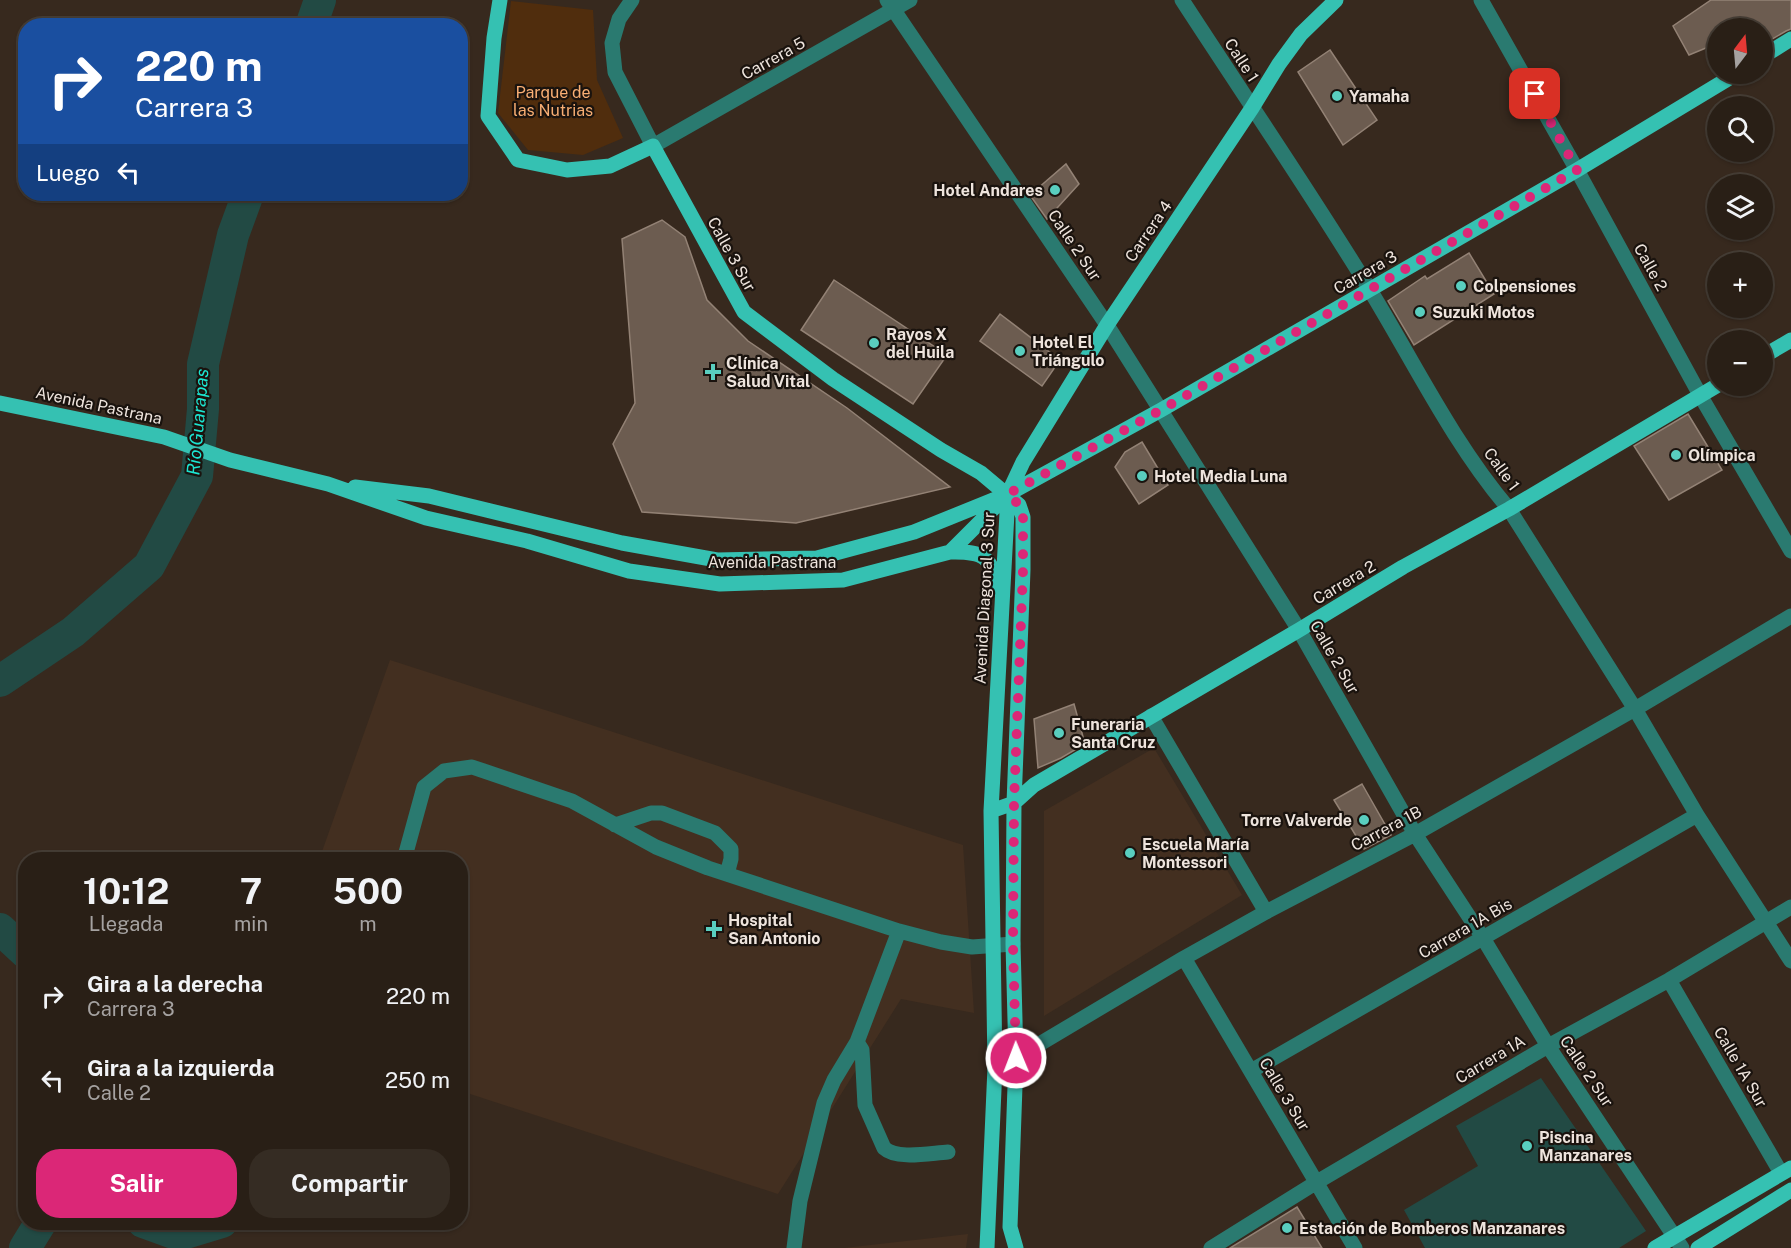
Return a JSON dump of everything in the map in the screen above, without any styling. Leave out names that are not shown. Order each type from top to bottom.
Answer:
[{"type":"main road","points":[[500,0],[494,38],[488,116],[518,160],[567,170],[610,166],[653,146]]},
{"type":"main road","name":"Carrera 4","points":[[1008,494],[1023,462],[1107,325],[1280,64],[1301,34],[1336,0]]},
{"type":"main road","points":[[1773,50],[1791,39]]},
{"type":"main road","name":"Carrera 3","points":[[1008,494],[1161,410],[1370,290],[1719,84]]},
{"type":"main road","name":"Calle 3 Sur","points":[[653,146],[744,312],[833,379],[941,450],[981,473],[1008,494]]},
{"type":"main road","points":[[1773,351],[1791,340]]},
{"type":"main road","name":"Carrera 2","points":[[991,811],[1014,803],[1034,785],[1707,391]]},
{"type":"main road","name":"Avenida Pastrana","points":[[0,403],[164,437],[230,459],[328,484],[426,518],[527,542],[629,571],[720,584],[843,580],[950,552]]},
{"type":"main road","name":"Avenida Pastrana","points":[[328,484],[429,496],[622,543],[717,560],[817,558],[914,532],[1008,494]]},
{"type":"main road","points":[[950,552],[1008,494]]},
{"type":"main road","name":"Avenida Diagonal 3 Sur","points":[[987,1248],[995,1067],[991,811],[1008,494]]},
{"type":"main road","name":"Avenida Diagonal 3 Sur","points":[[1008,494],[1019,505],[1023,517],[1014,803],[1013,944],[1016,1058],[1010,1227],[1016,1248]]},
{"type":"main road","points":[[950,552],[963,552],[984,557],[993,567],[1003,601]]},
{"type":"main road","points":[[1655,1248],[1678,1242],[1786,1170]]},
{"type":"main road","points":[[1698,1248],[1791,1190]]},
{"type":"street","name":"Calle 3 Sur","points":[[632,0],[619,19],[612,43],[615,72],[653,146]]},
{"type":"street","name":"Carrera 5","points":[[653,146],[890,5],[910,0]]},
{"type":"street","name":"Calle 1","points":[[1182,0],[1370,290],[1446,421],[1487,483],[1509,509],[1635,709],[1697,815],[1791,960]]},
{"type":"street","name":"Calle 2","points":[[1481,0],[1700,395],[1791,551]]},
{"type":"street","name":"Calle 2 Sur","points":[[890,5],[1107,325],[1299,630],[1415,834],[1484,938],[1548,1046],[1678,1242]]},
{"type":"street","name":"Carrera 1B","points":[[995,1067],[1016,1058],[1266,912],[1415,834],[1635,709],[1791,616]]},
{"type":"street","points":[[1151,716],[1266,912]]},
{"type":"street","points":[[406,852],[424,787],[444,771],[472,767],[572,801],[656,847],[727,874],[899,931],[972,947],[1013,944]]},
{"type":"street","points":[[615,825],[651,813],[662,813],[715,833],[731,849],[727,874]]},
{"type":"street","name":"Carrera 1A Bis","points":[[1251,1071],[1697,815]]},
{"type":"street","name":"Carrera 1A","points":[[1212,1248],[1317,1182],[1548,1046],[1669,980],[1791,907]]},
{"type":"street","points":[[794,1248],[800,1202],[824,1103],[834,1080],[857,1042],[899,931]]},
{"type":"street","name":"Calle 3 Sur","points":[[1184,958],[1355,1248]]},
{"type":"street","name":"Calle 1A Sur","points":[[1669,980],[1786,1170]]},
{"type":"street","points":[[857,1042],[862,1050],[865,1105],[884,1148],[890,1154],[901,1155],[948,1152]]},
{"type":"shaded area","name":"Hospital San Antonio","points":[[390,660],[963,845],[974,1013],[901,999],[778,1194],[468,1093],[468,852],[322,852]]},
{"type":"shaded area","name":"Escuela María Montessori","points":[[1154,748],[1242,895],[1044,1016],[1044,811]]},
{"type":"shaded area","points":[[968,1234],[966,1248],[844,1248]]},
{"type":"green space","name":"Parque de las Nutrias","points":[[511,1],[593,10],[597,80],[623,138],[583,155],[528,150],[498,113]]},
{"type":"water","name":"Piscina Manzanares","points":[[1541,1078],[1646,1231],[1619,1248],[1425,1248],[1404,1210],[1478,1166],[1456,1126]]},
{"type":"building","points":[[1711,0],[1791,0],[1791,29],[1773,39],[1773,18],[1707,18],[1707,48],[1689,55],[1673,26]]},
{"type":"building","name":"Yamaha","points":[[1330,50],[1377,120],[1343,145],[1298,72]]},
{"type":"building","name":"Hotel Andares","points":[[1066,164],[1079,184],[1047,219],[1030,195]]},
{"type":"building","name":"Clínica Salud Vital","points":[[662,220],[685,237],[707,300],[748,341],[847,408],[950,487],[796,523],[642,512],[613,444],[635,403],[622,239]]},
{"type":"building","points":[[1469,253],[1494,294],[1414,345],[1388,301],[1425,276],[1427,279]]},
{"type":"building","name":"Rayos X del Huila","points":[[834,280],[947,355],[913,404],[801,330]]},
{"type":"building","name":"Hotel El Triángulo","points":[[1000,314],[1060,360],[1042,386],[980,341]]},
{"type":"building","name":"Olímpica","points":[[1688,414],[1722,470],[1669,500],[1634,446]]},
{"type":"building","name":"Hotel Media Luna","points":[[1142,442],[1168,485],[1139,504],[1115,467],[1125,452]]},
{"type":"building","name":"Funeraria Santa Cruz","points":[[1074,704],[1085,744],[1038,768],[1034,719]]},
{"type":"building","name":"Torre Valverde","points":[[1362,784],[1391,835],[1364,849],[1334,800]]},
{"type":"building","name":"Estación de Bomberos Manzanares","points":[[1297,1207],[1322,1248],[1230,1248]]},
{"type":"waterway","name":"Río Guarapas","points":[[314,18],[320,0]]},
{"type":"waterway","name":"Río Guarapas","points":[[0,681],[73,632],[149,566],[197,476],[203,409],[203,364],[233,235],[245,201]]},
{"type":"waterway","name":"Río Guarapas","points":[[0,929],[18,946]]},
{"type":"waterway","name":"Río Guarapas","points":[[25,1248],[36,1230]]},
{"type":"waterway","name":"Río Guarapas","points":[[165,1230],[179,1235],[196,1230]]},
{"type":"place","name":"Yamaha","points":[[1337,96]]},
{"type":"place","name":"Hotel Andares","points":[[1055,190]]},
{"type":"place","name":"Colpensiones","points":[[1461,286]]},
{"type":"place","name":"Suzuki Motos","points":[[1420,312]]},
{"type":"place","name":"Rayos X del Huila","points":[[874,343]]},
{"type":"place","name":"Hotel El Triángulo","points":[[1020,351]]},
{"type":"place","name":"Clínica Salud Vital","points":[[713,372]]},
{"type":"place","name":"Olímpica","points":[[1676,455]]},
{"type":"place","name":"Hotel Media Luna","points":[[1142,476]]},
{"type":"place","name":"Funeraria Santa Cruz","points":[[1059,733]]},
{"type":"place","name":"Torre Valverde","points":[[1364,820]]},
{"type":"place","name":"Escuela María Montessori","points":[[1130,853]]},
{"type":"place","name":"Hospital San Antonio","points":[[714,929]]},
{"type":"place","name":"Piscina Manzanares","points":[[1527,1146]]},
{"type":"place","name":"Estación de Bomberos Manzanares","points":[[1287,1228]]},
{"type":"route","points":[[1016,1058],[1013,944],[1014,803],[1023,517],[1019,505],[1008,494],[1161,410],[1577,170],[1535,94]]}]
